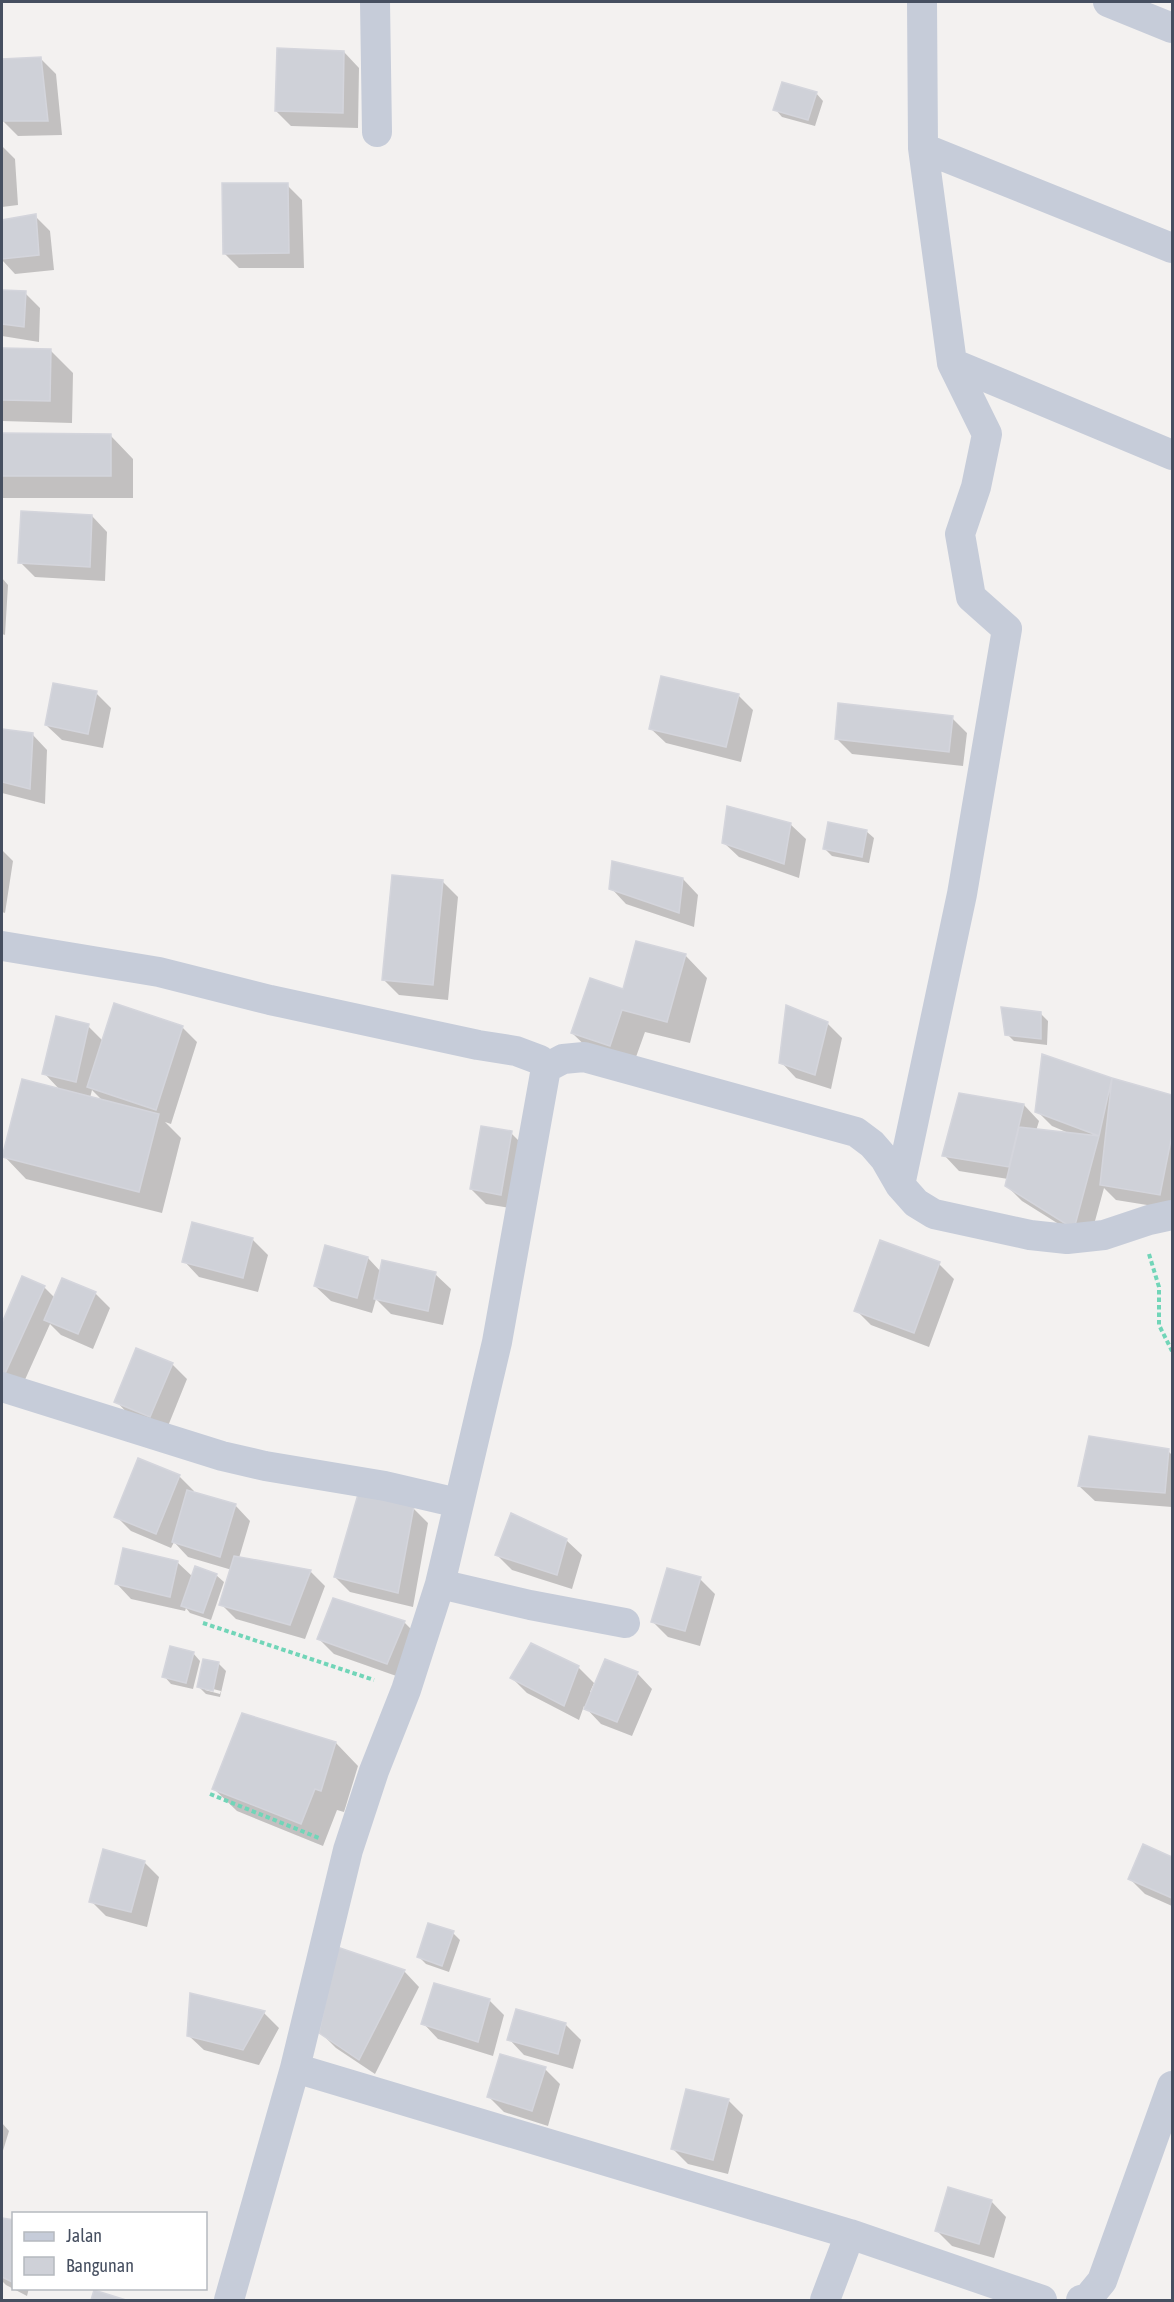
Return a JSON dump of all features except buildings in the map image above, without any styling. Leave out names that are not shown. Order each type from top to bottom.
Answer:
[{"type":"street","points":[[375,2],[377,132]]},
{"type":"street","points":[[900,1185],[962,894],[1007,629],[971,597],[960,534],[976,487],[987,434],[952,363],[923,148],[922,2]]},
{"type":"street","points":[[1108,2],[1173,28]]},
{"type":"street","points":[[923,148],[1173,248]]},
{"type":"street","points":[[952,363],[1173,455]]},
{"type":"street","points":[[2,946],[159,972],[270,1000],[478,1045],[516,1051],[540,1060],[546,1068],[497,1342],[440,1584],[406,1690],[374,1771],[348,1850],[295,2068],[229,2301]]},
{"type":"street","points":[[546,1068],[563,1059],[584,1057],[856,1132],[872,1144],[885,1159],[900,1185],[916,1203],[934,1214],[1030,1235],[1067,1239],[1104,1235],[1161,1217]]},
{"type":"street","points":[[2,1386],[222,1456],[265,1466],[385,1486],[458,1503]]},
{"type":"street","points":[[440,1584],[530,1605],[625,1623]]},
{"type":"street","points":[[295,2068],[850,2234],[1042,2301]]},
{"type":"street","points":[[1081,2301],[1088,2298],[1102,2280],[1173,2086]]},
{"type":"street","points":[[825,2301],[850,2234]]},
{"type":"path","points":[[1161,1217],[1149,1255],[1159,1287],[1159,1325],[1173,1351]]},
{"type":"path","points":[[203,1623],[406,1690]]},
{"type":"path","points":[[210,1794],[348,1850]]}]
